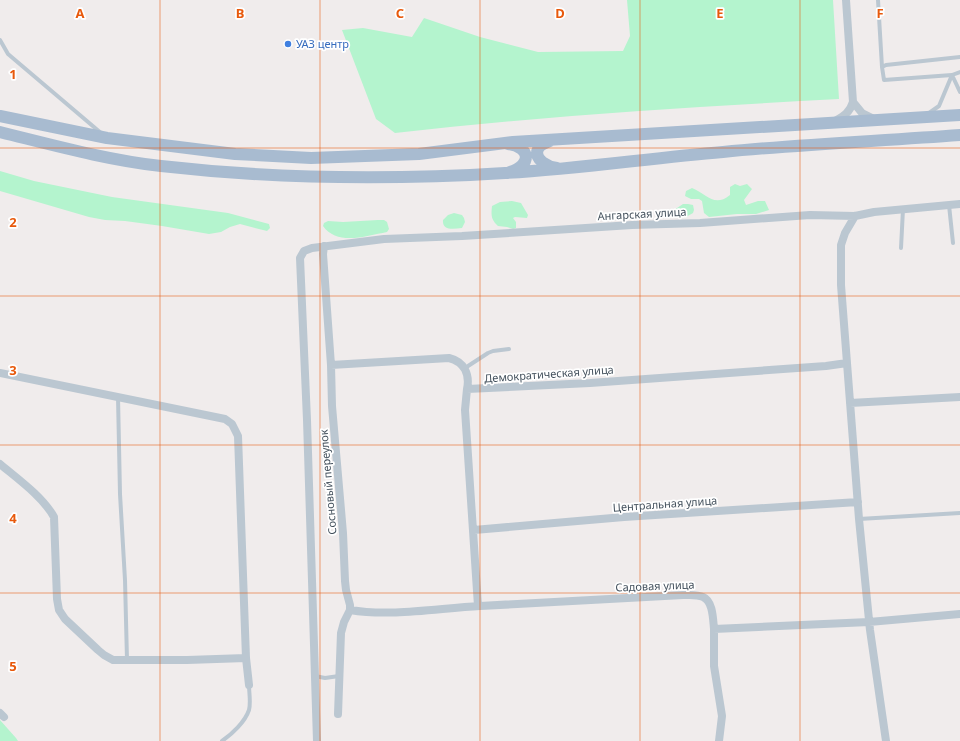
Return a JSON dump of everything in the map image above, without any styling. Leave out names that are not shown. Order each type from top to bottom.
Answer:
[{"type":"main road","points":[[0,116],[107,138],[234,154],[311,158],[419,154],[505,143],[960,115]]},
{"type":"main road","points":[[0,132],[89,154],[160,166],[234,173],[354,177],[424,177],[505,173],[562,169],[726,151],[960,135]]},
{"type":"main road","points":[[553,140],[540,146],[537,154],[542,162],[548,166],[562,169]]},
{"type":"main road","points":[[505,143],[517,145],[526,154],[523,166],[505,173]]},
{"type":"street","points":[[846,0],[853,102],[862,113],[876,120]]},
{"type":"street","points":[[830,123],[845,115],[853,102]]},
{"type":"street","name":"Ангарская улица","points":[[317,739],[301,254],[308,249],[324,246],[384,239],[462,236],[632,225],[700,223],[810,215],[854,216],[960,204]]},
{"type":"street","points":[[854,216],[843,240],[840,251],[841,285],[859,519],[869,622],[886,741]]},
{"type":"street","name":"Сосновый переулок","points":[[324,246],[323,254],[331,365],[332,406],[342,518],[345,581],[350,610]]},
{"type":"street","points":[[331,365],[440,358],[454,359],[465,368],[468,376],[465,410],[478,606]]},
{"type":"street","name":"Демократическая улица","points":[[467,390],[605,382],[826,366],[848,363]]},
{"type":"street","points":[[0,373],[225,419],[232,424],[237,433],[246,658],[249,685]]},
{"type":"street","points":[[850,403],[960,397]]},
{"type":"street","points":[[0,464],[38,498],[48,508],[54,517],[58,603],[62,616],[104,655],[114,660],[246,658]]},
{"type":"street","name":"Центральная улица","points":[[474,530],[624,517],[858,502]]},
{"type":"street","name":"Садовая улица","points":[[350,610],[372,613],[696,595],[704,597],[708,600],[712,610],[714,629]]},
{"type":"street","points":[[338,714],[342,628],[350,610]]},
{"type":"street","points":[[719,741],[722,716],[714,666],[714,629],[869,622],[960,614]]},
{"type":"lane","points":[[878,0],[884,80],[952,75],[960,72]]},
{"type":"lane","points":[[0,40],[8,54],[107,138]]},
{"type":"lane","points":[[882,67],[886,65],[960,57]]},
{"type":"lane","points":[[952,75],[960,92]]},
{"type":"lane","points":[[924,117],[939,106],[952,75]]},
{"type":"lane","points":[[949,205],[953,243]]},
{"type":"lane","points":[[901,248],[903,210]]},
{"type":"lane","points":[[465,368],[488,353],[509,349]]},
{"type":"lane","points":[[118,397],[120,494],[125,580],[127,660]]},
{"type":"lane","points":[[859,519],[960,513]]},
{"type":"lane","points":[[314,676],[325,678],[339,676]]},
{"type":"lane","points":[[222,741],[237,727],[247,714],[250,702],[249,685]]},
{"type":"green space","points":[[627,0],[833,0],[839,99],[617,113],[395,133],[376,119],[342,30],[363,28],[412,37],[424,18],[480,37],[538,52],[623,51],[630,36]]},
{"type":"green space","points":[[0,171],[34,181],[112,197],[228,213],[269,224],[270,228],[267,231],[240,224],[221,232],[209,234],[162,226],[89,217],[0,191]]},
{"type":"green space","points":[[735,184],[740,186],[747,184],[752,189],[744,200],[746,205],[758,201],[765,201],[769,210],[756,214],[737,214],[709,217],[704,213],[702,201],[685,196],[686,191],[692,188],[711,199],[724,199],[730,195],[730,187]]},
{"type":"green space","points":[[512,201],[521,203],[528,215],[527,218],[513,218],[516,222],[516,228],[513,229],[498,226],[492,217],[492,206],[500,202]]},
{"type":"green space","points":[[683,204],[693,205],[693,213],[686,217],[675,218],[672,215],[674,210]]},
{"type":"green space","points":[[454,213],[462,215],[464,218],[465,222],[462,228],[446,228],[443,224],[443,220],[448,215]]},
{"type":"green space","points":[[384,220],[387,222],[389,229],[387,232],[352,238],[336,236],[323,226],[324,223],[328,221],[343,222]]},
{"type":"green space","points":[[0,720],[16,738],[18,741],[0,741]]},
{"type":"place","name":"УАЗ центр","points":[[288,44]]}]
